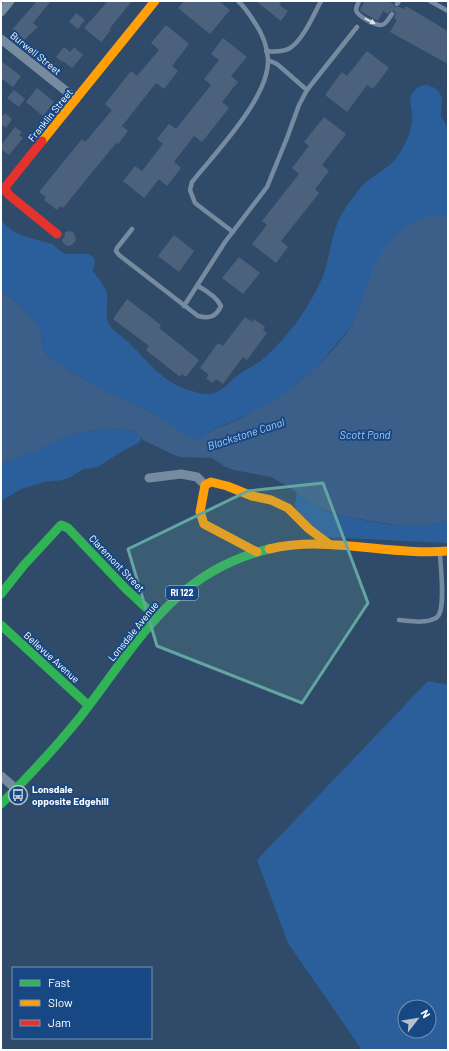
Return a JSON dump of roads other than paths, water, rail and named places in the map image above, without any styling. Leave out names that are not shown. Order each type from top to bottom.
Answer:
[{"type":"street","points":[[1,12],[10,1]]},
{"type":"street","name":"Franklin Street","points":[[57,234],[9,195],[6,191],[6,186],[155,1]]},
{"type":"street","name":"Burwell Street","points":[[1,39],[76,99]]},
{"type":"street","points":[[148,478],[181,474],[197,477],[205,484]]},
{"type":"street","points":[[205,484],[211,482],[227,486],[252,496],[270,500],[288,508],[309,529],[329,544]]},
{"type":"street","points":[[205,484],[200,512],[204,524],[258,552]]},
{"type":"street","name":"Claremont Street","points":[[1,594],[24,565],[61,525],[68,528],[156,618]]},
{"type":"street","name":"Lonsdale Avenue","points":[[1,804],[43,762],[156,618],[183,592],[224,564],[273,548],[329,544],[412,551],[444,551]]},
{"type":"street","name":"Bellevue Avenue","points":[[1,625],[88,705]]},
{"type":"street","points":[[1,776],[16,789]]},
{"type":"lane","points":[[233,232],[195,203],[190,190],[192,182],[246,115],[256,100],[262,86],[268,60],[261,32],[238,1]]},
{"type":"lane","points":[[266,52],[286,50],[296,43],[307,27],[321,1]]},
{"type":"lane","points":[[359,1],[356,12],[374,24],[381,25],[386,23],[392,14]]},
{"type":"lane","points":[[433,2],[448,11]]},
{"type":"lane","points":[[184,306],[225,242],[267,187],[307,90],[357,27]]},
{"type":"lane","points":[[268,60],[277,64],[307,90]]},
{"type":"lane","points":[[132,229],[117,248],[116,251],[119,255],[198,316],[206,318],[212,317],[218,312],[221,306],[215,297],[198,286]]},
{"type":"lane","points":[[399,620],[426,621],[436,618],[439,614],[442,600],[444,551]]},
{"type":"water","name":"Scott Pond","points":[[448,215],[448,521],[425,525],[402,526],[341,516],[318,507],[289,487],[271,477],[234,470],[212,458],[180,457],[143,440],[135,431],[129,429],[97,430],[65,437],[34,452],[1,464],[1,291],[17,303],[36,323],[40,332],[44,351],[52,360],[102,390],[149,411],[192,438],[200,439],[211,431],[247,415],[279,397],[321,363],[349,329],[357,313],[374,267],[387,245],[404,228],[415,221],[430,216]]},
{"type":"place","name":"Lonsdale opposite Edgehill","points":[[18,795]]},
{"type":"water label","name":"Blackstone Canal","points":[[246,434]]}]
